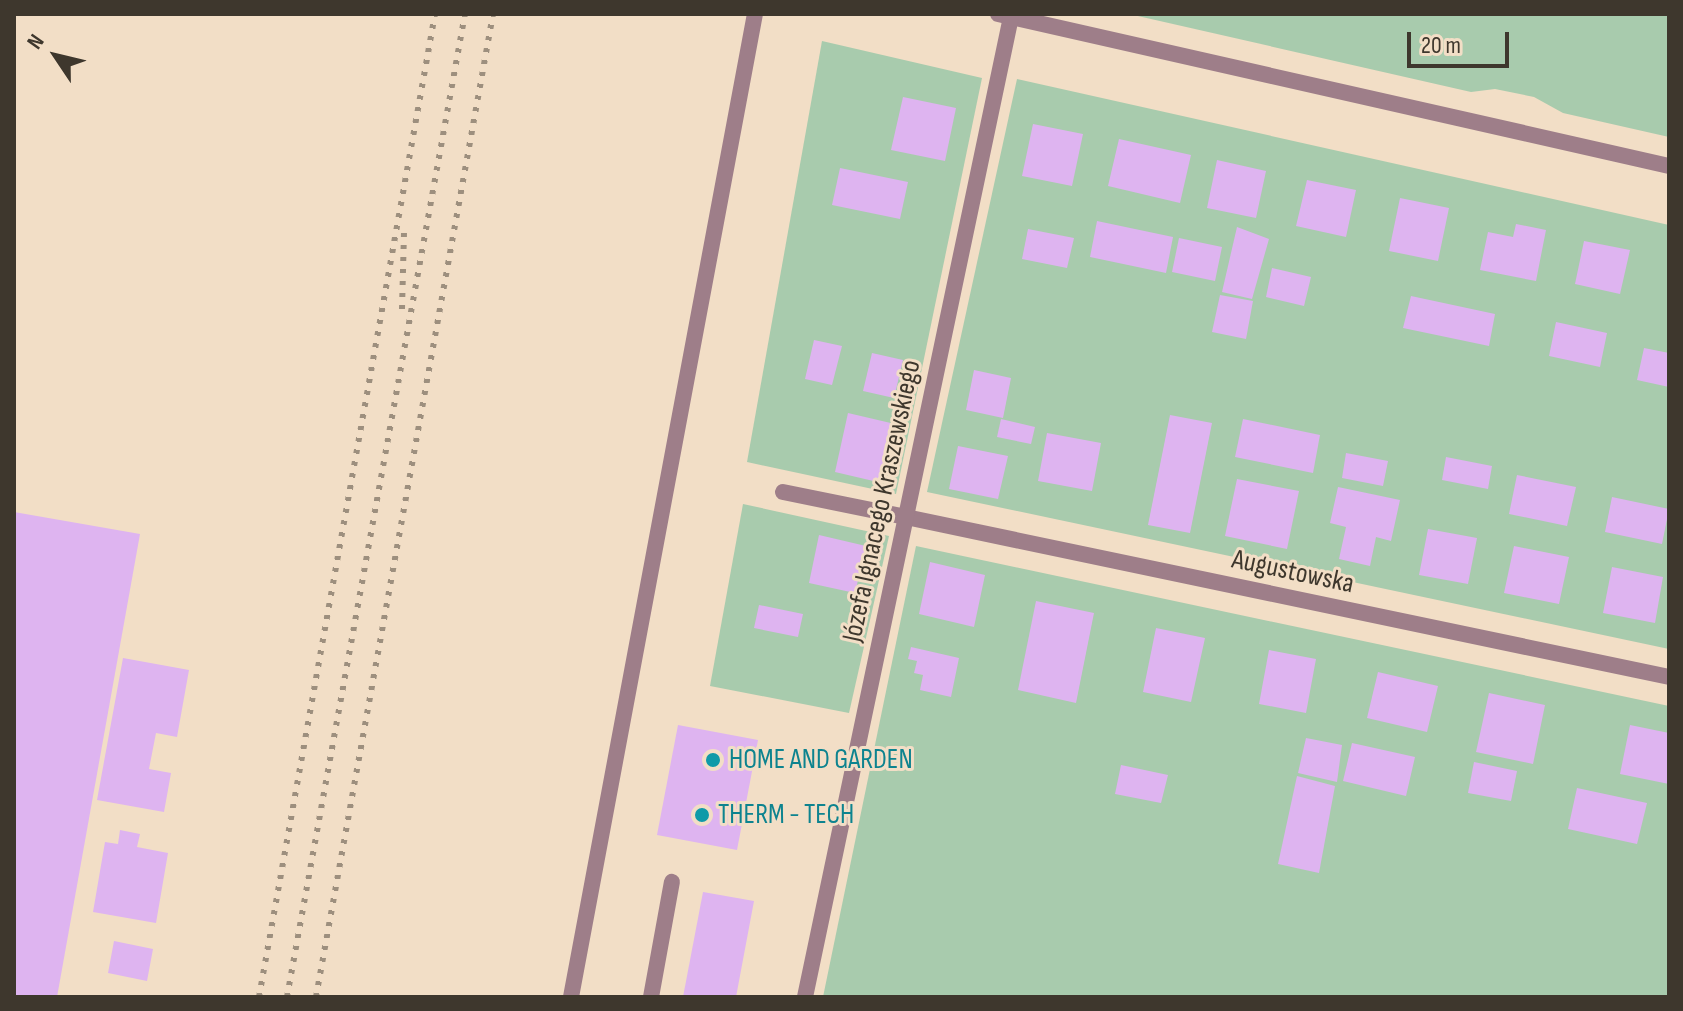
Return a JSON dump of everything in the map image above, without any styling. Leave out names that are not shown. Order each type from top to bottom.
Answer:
[{"type":"street","points":[[571,997],[755,14]]},
{"type":"street","points":[[1005,15],[1669,166]]},
{"type":"street","name":"Józefa Ignacego Kraszewskiego","points":[[805,997],[906,517],[1005,15]]},
{"type":"street","name":"Augustowska","points":[[783,492],[1669,677]]},
{"type":"street","points":[[651,997],[672,882]]},
{"type":"green space","points":[[1129,14],[1669,14],[1669,137],[1563,113],[1534,97],[1495,89],[1471,92]]},
{"type":"green space","points":[[822,41],[982,78],[896,494],[747,462]]},
{"type":"green space","points":[[1017,79],[1669,225],[1669,649],[927,492]]},
{"type":"green space","points":[[743,504],[889,536],[849,713],[710,686]]},
{"type":"green space","points":[[916,546],[1669,706],[1669,997],[823,997]]},
{"type":"building","points":[[903,97],[956,108],[945,161],[891,150]]},
{"type":"building","points":[[1033,124],[1083,134],[1072,186],[1022,176]]},
{"type":"building","points":[[1119,139],[1191,155],[1180,203],[1108,186]]},
{"type":"building","points":[[1217,160],[1266,171],[1256,218],[1207,208]]},
{"type":"building","points":[[840,168],[908,182],[900,219],[832,205]]},
{"type":"building","points":[[1307,180],[1356,190],[1346,237],[1296,226]]},
{"type":"building","points":[[1400,198],[1449,208],[1438,261],[1389,251]]},
{"type":"building","points":[[1097,221],[1173,237],[1166,273],[1090,257]]},
{"type":"building","points":[[1516,224],[1546,230],[1536,281],[1480,270],[1488,232],[1513,237]]},
{"type":"building","points":[[1237,227],[1269,239],[1252,299],[1222,292]]},
{"type":"building","points":[[1028,229],[1074,238],[1067,268],[1022,259]]},
{"type":"building","points":[[1179,238],[1222,247],[1215,281],[1172,272]]},
{"type":"building","points":[[1584,241],[1630,250],[1620,294],[1575,284]]},
{"type":"building","points":[[1272,268],[1311,277],[1304,306],[1266,297]]},
{"type":"building","points":[[1220,295],[1253,301],[1246,339],[1212,332]]},
{"type":"building","points":[[1411,296],[1495,314],[1489,346],[1403,328]]},
{"type":"building","points":[[1556,322],[1607,333],[1600,367],[1549,356]]},
{"type":"building","points":[[814,340],[842,346],[832,385],[805,379]]},
{"type":"building","points":[[1644,348],[1669,353],[1669,387],[1637,380]]},
{"type":"building","points":[[872,353],[903,360],[894,398],[863,391]]},
{"type":"building","points":[[974,370],[1011,378],[1003,418],[966,410]]},
{"type":"building","points":[[848,413],[895,424],[882,483],[835,472]]},
{"type":"building","points":[[1170,415],[1212,423],[1190,533],[1148,525]]},
{"type":"building","points":[[1001,419],[1035,427],[1031,444],[997,437]]},
{"type":"building","points":[[1243,419],[1320,435],[1313,473],[1235,457]]},
{"type":"building","points":[[1047,433],[1101,443],[1092,491],[1038,481]]},
{"type":"building","points":[[958,446],[1008,456],[998,499],[949,489]]},
{"type":"building","points":[[1346,453],[1388,461],[1383,486],[1342,478]]},
{"type":"building","points":[[1446,457],[1492,466],[1488,489],[1442,480]]},
{"type":"building","points":[[1517,475],[1576,487],[1567,526],[1509,514]]},
{"type":"building","points":[[1237,479],[1299,491],[1287,549],[1225,536]]},
{"type":"building","points":[[1338,487],[1400,500],[1391,541],[1376,537],[1370,566],[1339,559],[1346,527],[1330,523]]},
{"type":"building","points":[[1612,497],[1669,509],[1662,544],[1605,532]]},
{"type":"building","points":[[14,512],[140,534],[57,997],[14,997]]},
{"type":"building","points":[[1428,529],[1477,538],[1468,584],[1419,575]]},
{"type":"building","points":[[819,535],[866,546],[855,593],[809,583]]},
{"type":"building","points":[[1514,546],[1569,557],[1559,604],[1504,593]]},
{"type":"building","points":[[930,562],[985,575],[974,627],[919,614]]},
{"type":"building","points":[[1612,567],[1663,577],[1655,623],[1603,613]]},
{"type":"building","points":[[1036,601],[1094,613],[1076,703],[1018,690]]},
{"type":"building","points":[[759,605],[803,614],[798,637],[754,628]]},
{"type":"building","points":[[1156,628],[1205,638],[1191,702],[1143,692]]},
{"type":"building","points":[[911,647],[959,658],[951,697],[920,690],[923,675],[914,673],[917,661],[908,659]]},
{"type":"building","points":[[1269,650],[1316,659],[1306,713],[1259,704]]},
{"type":"building","points":[[123,658],[189,670],[177,737],[156,733],[149,769],[171,773],[164,812],[97,800]]},
{"type":"building","points":[[1378,672],[1438,686],[1427,732],[1367,718]]},
{"type":"building","points":[[1489,693],[1545,705],[1533,764],[1476,752]]},
{"type":"building","points":[[678,725],[758,740],[737,850],[657,835]]},
{"type":"building","points":[[1630,725],[1669,733],[1669,784],[1620,774]]},
{"type":"building","points":[[1306,738],[1342,745],[1337,782],[1298,773]]},
{"type":"building","points":[[1352,743],[1415,757],[1406,796],[1343,781]]},
{"type":"building","points":[[1474,762],[1517,771],[1511,801],[1468,793]]},
{"type":"building","points":[[1121,765],[1168,775],[1161,803],[1115,794]]},
{"type":"building","points":[[1297,776],[1335,786],[1319,873],[1278,864]]},
{"type":"building","points":[[1577,788],[1647,803],[1637,844],[1568,829]]},
{"type":"building","points":[[120,830],[140,834],[137,847],[168,853],[156,923],[93,912],[105,842],[118,844]]},
{"type":"building","points":[[703,892],[754,901],[736,997],[683,997]]},
{"type":"building","points":[[114,941],[153,949],[147,981],[108,973]]},
{"type":"railway","points":[[259,997],[435,14]]},
{"type":"railway","points":[[287,997],[465,14]]},
{"type":"railway","points":[[316,997],[493,14]]},
{"type":"railway","points":[[402,309],[404,233]]},
{"type":"place","name":"HOME AND GARDEN","points":[[713,760]]},
{"type":"place","name":"THERM - TECH","points":[[702,815]]}]
